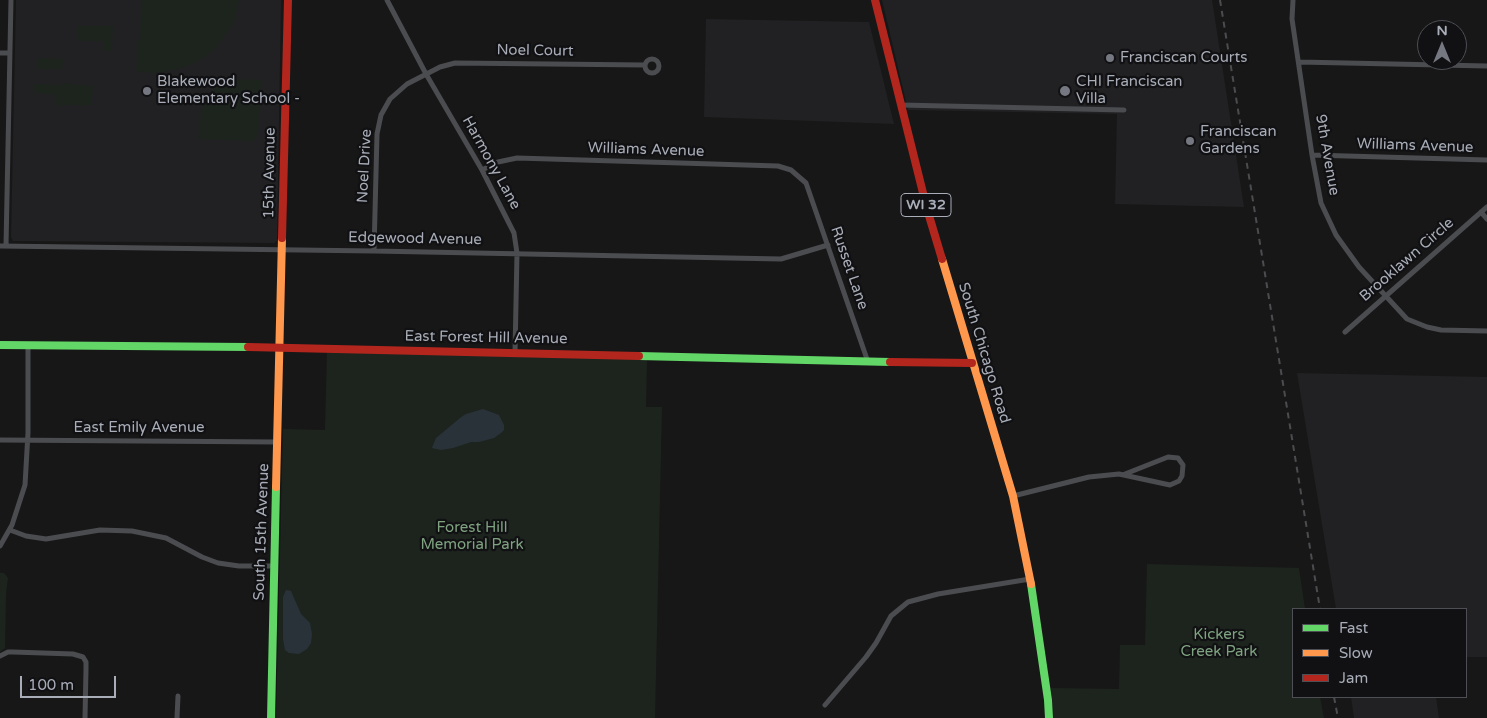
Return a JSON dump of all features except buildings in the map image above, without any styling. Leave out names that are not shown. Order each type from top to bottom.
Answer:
[{"type":"street","points":[[3,246],[11,0]]},
{"type":"street","name":"15th Avenue","points":[[281,347],[288,0]]},
{"type":"street","name":"Harmony Lane","points":[[387,0],[426,74],[482,170],[514,233],[517,253],[515,353]]},
{"type":"street","name":"South Chicago Road","points":[[875,0],[927,209],[1013,496],[1030,579],[1049,718]]},
{"type":"street","name":"9th Avenue","points":[[1293,0],[1292,18],[1321,203],[1336,234],[1359,268],[1384,296]]},
{"type":"street","points":[[0,53],[10,53]]},
{"type":"street","name":"Noel Court","points":[[426,74],[448,65],[466,62],[645,65]]},
{"type":"street","points":[[1299,62],[1487,66]]},
{"type":"street","name":"Noel Drive","points":[[374,250],[377,134],[381,115],[390,99],[407,84],[426,74]]},
{"type":"street","points":[[901,105],[1124,110]]},
{"type":"street","points":[[0,152],[7,152]]},
{"type":"street","name":"Williams Avenue","points":[[1312,155],[1487,160]]},
{"type":"street","name":"Williams Avenue","points":[[482,170],[498,162],[517,158],[778,166],[791,170],[806,183]]},
{"type":"street","name":"Russet Lane","points":[[806,183],[868,362]]},
{"type":"street","name":"Brooklawn Circle","points":[[1345,332],[1487,207]]},
{"type":"street","points":[[1481,212],[1487,219]]},
{"type":"street","name":"Edgewood Avenue","points":[[3,246],[374,250],[781,258],[828,245]]},
{"type":"street","points":[[1384,296],[1407,319],[1427,327],[1441,330],[1487,331]]},
{"type":"street","name":"East Forest Hill Avenue","points":[[0,345],[281,347],[972,363]]},
{"type":"street","points":[[0,546],[10,530],[25,485],[28,440],[28,346]]},
{"type":"street","name":"South 15th Avenue","points":[[271,718],[281,347]]},
{"type":"street","name":"East Emily Avenue","points":[[0,440],[278,442]]},
{"type":"street","points":[[1013,496],[1089,477],[1126,474],[1167,457],[1178,458],[1183,466],[1180,479],[1170,485],[1126,474]]},
{"type":"street","points":[[10,530],[26,536],[46,539],[100,530],[132,531],[166,538],[218,563],[239,566],[274,566]]},
{"type":"street","points":[[825,705],[866,657],[891,616],[908,602],[938,594],[1030,579]]},
{"type":"street","points":[[0,656],[13,652],[73,654],[83,657],[86,662],[85,718]]},
{"type":"street","points":[[177,718],[178,696]]},
{"type":"shaded area","name":"Blakewood Elementary School -","points":[[16,0],[281,0],[277,241],[274,243],[13,241],[11,237]]},
{"type":"shaded area","name":"CHI Franciscan Villa","points":[[882,0],[1212,0],[1244,207],[1115,204],[1117,114],[908,110]]},
{"type":"shaded area","points":[[706,19],[869,22],[894,124],[704,117]]},
{"type":"shaded area","points":[[1297,373],[1487,377],[1487,657],[1467,657],[1467,608],[1336,608]]},
{"type":"shaded area","points":[[483,409],[499,415],[504,425],[504,430],[501,433],[494,438],[471,442],[453,448],[441,450],[432,448],[436,438],[460,418],[466,414]]},
{"type":"shaded area","points":[[286,590],[291,591],[301,614],[310,623],[311,643],[307,649],[299,654],[289,653],[285,650],[283,639],[283,597]]},
{"type":"shaded area","points":[[1351,698],[1436,698],[1439,718],[1354,718]]},
{"type":"green space","points":[[142,0],[239,0],[235,19],[214,50],[187,66],[153,73],[136,71]]},
{"type":"green space","points":[[77,26],[113,26],[112,51],[103,51],[103,41],[77,41]]},
{"type":"green space","points":[[37,58],[63,59],[62,69],[37,69]]},
{"type":"green space","points":[[239,79],[262,80],[258,136],[252,141],[198,139],[201,113],[212,89]]},
{"type":"green space","points":[[62,83],[93,86],[92,105],[55,105],[55,95],[33,92],[35,84],[62,85]]},
{"type":"green space","name":"Forest Hill Memorial Park","points":[[327,351],[647,359],[646,407],[662,407],[655,718],[276,718],[283,429],[325,430]]},
{"type":"green space","name":"Kickers Creek Park","points":[[1147,564],[1299,568],[1305,608],[1292,608],[1292,698],[1320,698],[1324,718],[1054,718],[1051,688],[1119,689],[1120,645],[1145,645]]},
{"type":"green space","points":[[0,573],[4,573],[8,578],[5,648],[0,652]]},
{"type":"railway","points":[[1220,0],[1320,608]]},
{"type":"railway","points":[[1334,698],[1338,718]]},
{"type":"traffic: fast","points":[[0,345],[248,347]]},
{"type":"traffic: fast","points":[[639,356],[890,362]]},
{"type":"traffic: fast","points":[[271,718],[276,487]]},
{"type":"traffic: fast","points":[[1031,584],[1049,718]]},
{"type":"traffic: slow","points":[[276,487],[282,238]]},
{"type":"traffic: slow","points":[[942,259],[1013,496],[1031,584]]},
{"type":"traffic: jam","points":[[282,238],[288,0]]},
{"type":"traffic: jam","points":[[875,0],[927,209],[942,259]]},
{"type":"traffic: jam","points":[[248,347],[639,356]]},
{"type":"traffic: jam","points":[[890,362],[972,363]]},
{"type":"place","name":"Franciscan Courts","points":[[1110,58]]},
{"type":"place","name":"Blakewood Elementary School -","points":[[147,91]]},
{"type":"place","name":"CHI Franciscan Villa","points":[[1065,91]]},
{"type":"place","name":"Franciscan Gardens","points":[[1190,141]]}]
